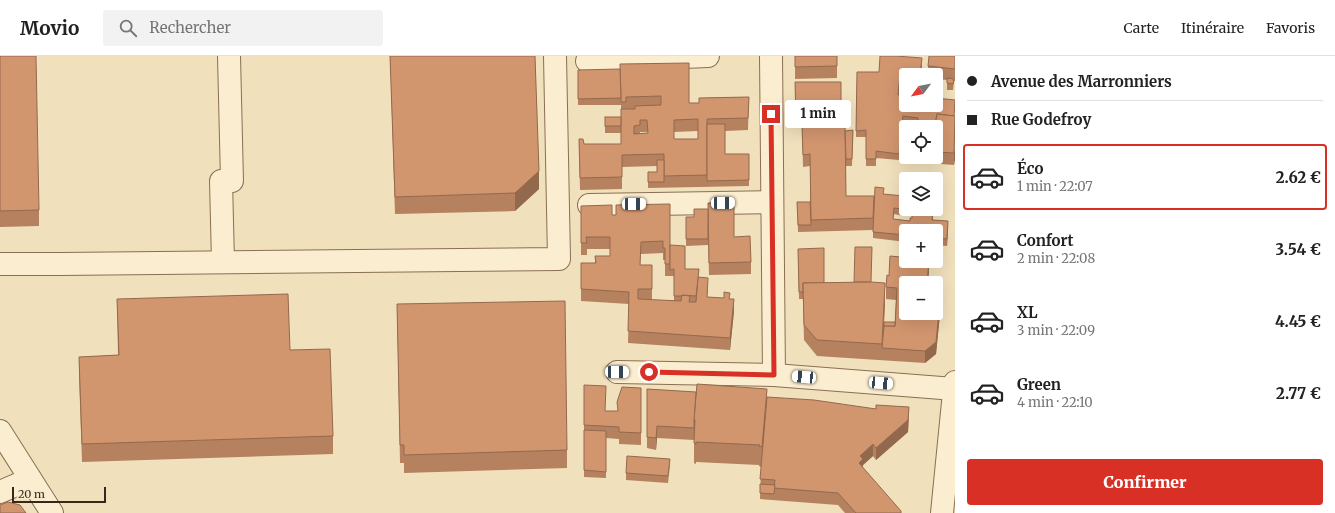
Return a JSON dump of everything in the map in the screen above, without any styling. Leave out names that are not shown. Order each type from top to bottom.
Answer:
[{"type":"street","points":[[223,262],[227,181],[229,56]]},
{"type":"street","points":[[0,264],[559,259],[555,56]]},
{"type":"street","points":[[587,61],[708,56]]},
{"type":"street","points":[[771,56],[774,375]]},
{"type":"street","points":[[589,205],[772,202]]},
{"type":"street","points":[[617,372],[774,375],[955,387],[942,513]]},
{"type":"street","points":[[0,431],[52,513]]},
{"type":"street","points":[[0,492],[30,479]]},
{"type":"building","points":[[0,56],[36,56],[39,210],[0,211]]},
{"type":"building","points":[[390,56],[535,56],[539,171],[515,193],[395,197]]},
{"type":"building","points":[[795,56],[837,56],[837,66],[795,67]]},
{"type":"building","points":[[880,56],[922,58],[921,68],[899,68],[899,112],[943,112],[943,99],[955,100],[954,116],[937,114],[936,120],[918,120],[918,118],[903,116],[903,120],[899,120],[899,154],[876,151],[876,159],[866,159],[866,130],[856,131],[857,72],[879,72]]},
{"type":"building","points":[[929,56],[955,56],[955,69],[928,66]]},
{"type":"building","points":[[689,63],[689,103],[699,103],[699,98],[749,97],[748,118],[707,119],[707,175],[664,176],[664,154],[622,155],[622,177],[580,178],[579,139],[583,139],[584,144],[621,144],[621,109],[635,109],[635,106],[661,105],[661,96],[626,97],[626,102],[621,102],[620,64]],"holes":[[[698,119],[698,139],[674,139],[674,120]],[[640,120],[647,120],[648,133],[634,134],[634,126],[640,125]]]},
{"type":"building","points":[[620,69],[621,98],[578,99],[578,70]]},
{"type":"building","points":[[947,78],[954,79],[953,84],[947,83]]},
{"type":"building","points":[[795,82],[841,82],[841,120],[796,121]]},
{"type":"building","points":[[937,114],[955,116],[954,153],[943,152],[943,120],[936,120]]},
{"type":"building","points":[[605,117],[621,117],[621,126],[605,126]]},
{"type":"building","points":[[707,124],[725,124],[725,154],[749,154],[749,180],[707,181]]},
{"type":"building","points":[[845,125],[846,196],[874,196],[873,218],[811,220],[810,154],[803,155],[802,126]]},
{"type":"building","points":[[853,130],[852,159],[846,159],[845,131]]},
{"type":"building","points":[[657,160],[664,160],[664,182],[648,182],[648,172],[657,172]]},
{"type":"building","points":[[875,187],[884,188],[883,194],[899,196],[899,209],[894,208],[893,219],[910,221],[912,216],[932,216],[932,220],[948,221],[947,239],[943,239],[943,224],[899,224],[899,234],[873,232]]},
{"type":"building","points":[[734,202],[734,237],[750,236],[751,262],[709,263],[708,203]]},
{"type":"building","points":[[797,202],[810,202],[811,225],[798,225]]},
{"type":"building","points":[[670,204],[670,264],[665,264],[665,248],[663,248],[663,241],[641,242],[640,265],[652,265],[652,289],[638,289],[638,299],[681,301],[682,295],[690,296],[689,302],[696,302],[698,277],[708,278],[707,297],[724,298],[724,292],[730,293],[729,299],[734,299],[730,338],[628,331],[629,292],[581,289],[581,263],[596,263],[595,256],[610,256],[610,237],[586,237],[587,243],[581,243],[581,206],[612,205],[612,215],[616,215],[616,205]]},
{"type":"building","points":[[694,209],[708,209],[708,239],[686,239],[686,217],[694,217]]},
{"type":"building","points":[[670,245],[685,246],[685,269],[699,269],[696,296],[674,296],[674,269],[670,270]]},
{"type":"building","points":[[855,247],[872,247],[871,282],[854,282]]},
{"type":"building","points":[[824,248],[824,283],[803,283],[803,292],[799,292],[798,249]]},
{"type":"building","points":[[890,256],[899,257],[899,268],[928,268],[928,276],[899,276],[899,320],[938,320],[936,342],[925,351],[882,348],[884,326],[895,326],[897,288],[886,287],[887,275],[889,276]]},
{"type":"building","points":[[803,283],[885,283],[882,344],[817,340],[804,325]]},
{"type":"building","points":[[288,294],[290,350],[330,349],[333,436],[82,444],[79,357],[119,355],[117,299]]},
{"type":"building","points":[[565,301],[567,450],[404,455],[404,445],[400,445],[397,304]]},
{"type":"building","points":[[884,322],[895,322],[895,326],[884,326]]},
{"type":"building","points":[[697,384],[767,389],[762,447],[759,446],[760,445],[694,443]]},
{"type":"building","points":[[584,385],[606,386],[605,411],[618,411],[617,402],[622,387],[641,388],[641,433],[619,432],[619,427],[584,425]]},
{"type":"building","points":[[647,389],[696,392],[694,428],[657,426],[656,438],[647,437]]},
{"type":"building","points":[[767,397],[814,400],[876,409],[876,405],[909,407],[908,420],[876,448],[873,444],[860,456],[863,459],[859,463],[901,511],[901,513],[856,513],[838,493],[774,488],[775,480],[760,479]]},
{"type":"building","points":[[584,430],[606,431],[606,472],[584,470]]},
{"type":"building","points":[[627,456],[670,459],[668,476],[626,473]]},
{"type":"building","points":[[760,484],[775,485],[774,494],[760,493]]},
{"type":"building","points":[[8,502],[20,505],[26,513],[0,513],[0,505]]},
{"type":"route","points":[[649,372],[774,375],[771,114]]}]
